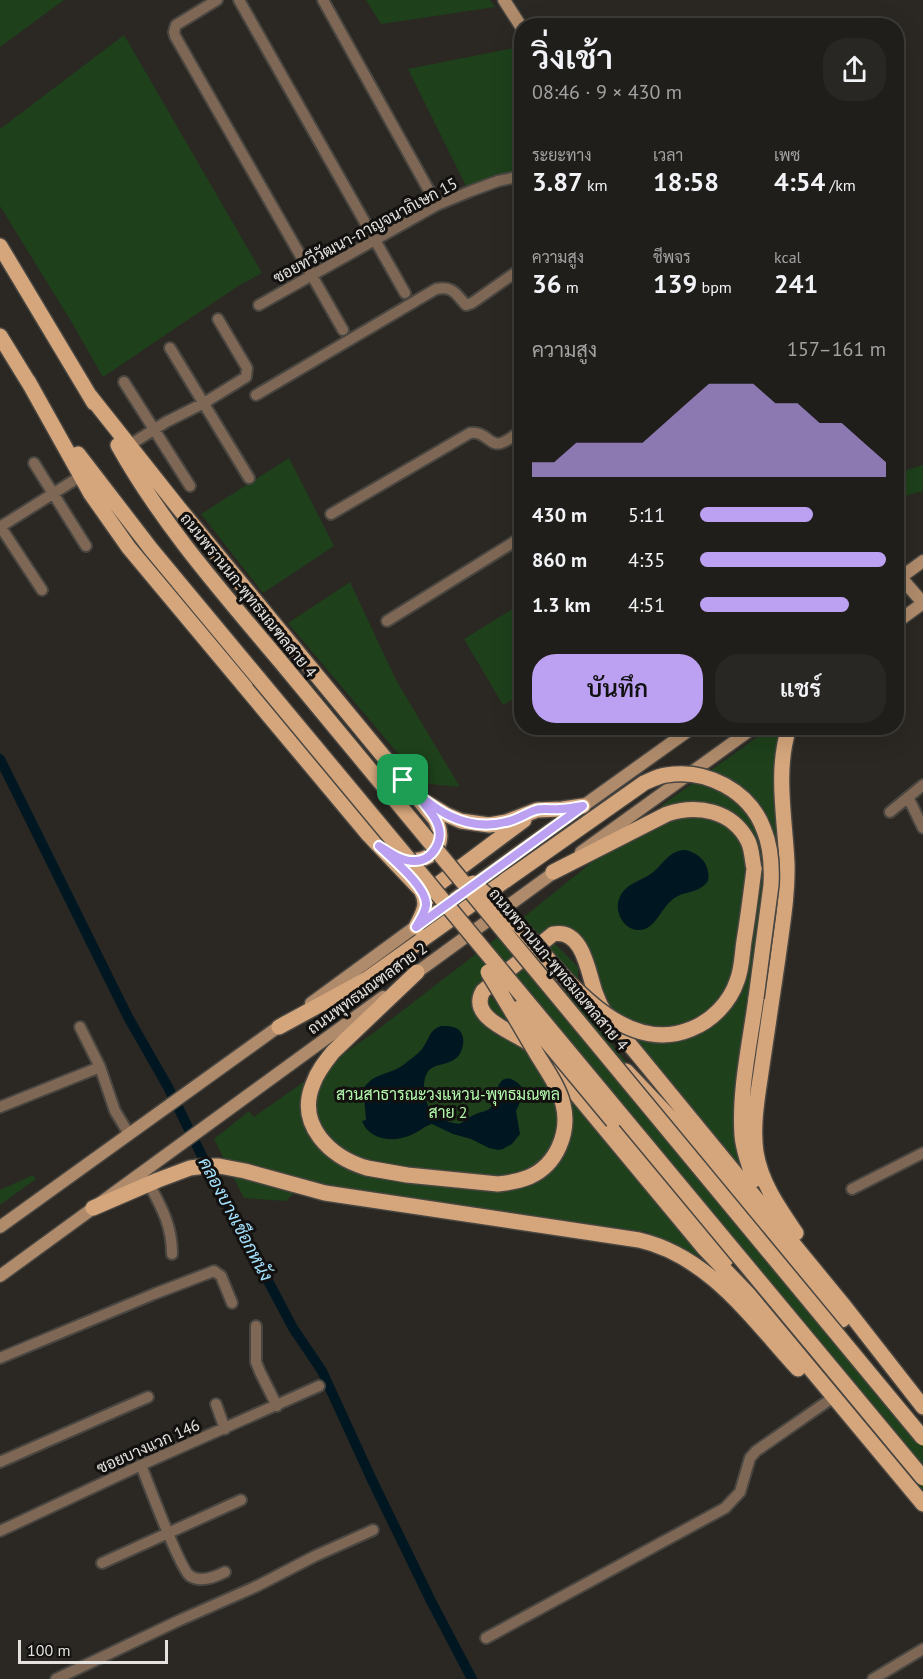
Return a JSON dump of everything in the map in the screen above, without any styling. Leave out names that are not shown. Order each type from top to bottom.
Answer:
[{"type":"main road","points":[[504,0],[516,18]]},
{"type":"main road","name":"ถนนพรานนก-พุทธมณฑลสาย 4","points":[[0,246],[129,464],[168,524],[923,1438]]},
{"type":"main road","points":[[0,336],[78,454],[122,513],[923,1478]]},
{"type":"main road","points":[[28,381],[103,513],[144,566],[379,846],[423,893],[426,902],[425,910],[416,927]]},
{"type":"main road","points":[[90,396],[128,446],[435,819],[440,832],[438,844],[430,855],[415,861],[398,857],[379,846]]},
{"type":"main road","points":[[904,573],[923,561]]},
{"type":"main road","points":[[904,583],[923,603],[904,617]]},
{"type":"main road","name":"ถนนพุทธมณฑลสาย 2","points":[[0,1227],[682,735]]},
{"type":"main road","name":"ถนนพุทธมณฑลสาย 2","points":[[0,1276],[743,735]]},
{"type":"main road","points":[[787,735],[782,765],[787,865],[785,901],[758,1096],[755,1142],[761,1171],[774,1200],[845,1307],[923,1408]]},
{"type":"main road","points":[[279,1027],[374,975],[644,783],[664,775],[678,774],[708,778],[721,783],[753,808],[764,829],[770,849],[771,885],[745,1086],[742,1136],[748,1165],[775,1231]]},
{"type":"main road","points":[[403,780],[432,806],[452,818],[470,823],[489,825],[506,822],[537,810],[583,806]]},
{"type":"main road","points":[[445,860],[505,912],[584,998],[628,1026],[642,1033],[675,1035],[697,1027],[721,1008],[733,991],[740,973],[754,868],[748,842],[734,824],[720,814],[711,811],[696,808],[683,809],[667,814],[554,872]]},
{"type":"main road","points":[[426,902],[437,885],[537,810]]},
{"type":"main road","points":[[444,901],[465,938],[489,972],[724,1256],[749,1295]]},
{"type":"main road","points":[[923,1408],[873,1357],[607,1017],[595,995],[581,950],[571,937],[559,933],[553,934],[483,992],[480,1001],[482,1011],[486,1016],[537,1049],[548,1060],[704,1248],[749,1295],[923,1504]]},
{"type":"main road","points":[[417,972],[333,1052],[321,1068],[312,1086],[309,1099],[309,1111],[317,1133],[324,1143],[345,1160],[367,1168],[407,1175],[498,1184],[530,1177],[540,1171],[554,1156],[564,1128],[564,1113],[551,1077],[489,972]]},
{"type":"main road","points":[[584,1028],[676,1122],[845,1307]]},
{"type":"main road","points":[[93,1208],[190,1168],[219,1166],[325,1193],[621,1237],[664,1247],[688,1260],[721,1285],[828,1401],[890,1464]]},
{"type":"street","points":[[217,0],[176,25],[174,32],[343,330]]},
{"type":"street","points":[[239,0],[405,293]]},
{"type":"street","points":[[323,0],[437,205]]},
{"type":"street","name":"ซอยทวีวัฒนา-กาญจนาภิเษก 15","points":[[259,305],[437,205],[480,188],[514,178]]},
{"type":"street","points":[[256,395],[436,289],[445,287],[453,290],[466,305],[514,274]]},
{"type":"street","points":[[128,446],[246,377],[247,368],[218,319]]},
{"type":"street","points":[[170,348],[249,478]]},
{"type":"street","points":[[124,382],[190,486]]},
{"type":"street","points":[[331,514],[470,433],[476,432],[494,444],[514,435]]},
{"type":"street","points":[[34,463],[86,546]]},
{"type":"street","points":[[42,590],[0,526],[81,476]]},
{"type":"street","points":[[387,621],[514,542]]},
{"type":"street","points":[[890,812],[923,785]]},
{"type":"street","points":[[908,797],[923,828]]},
{"type":"street","points":[[81,1027],[100,1067],[115,1111],[129,1134]]},
{"type":"street","points":[[0,1107],[100,1067]]},
{"type":"street","points":[[852,1189],[923,1153]]},
{"type":"street","points":[[149,1184],[167,1217],[172,1254]]},
{"type":"street","points":[[0,1358],[214,1271],[221,1276],[232,1303]]},
{"type":"street","points":[[256,1326],[256,1362],[277,1406]]},
{"type":"street","name":"ซอยบางแวก 146","points":[[0,1532],[314,1388]]},
{"type":"street","points":[[0,1462],[148,1397]]},
{"type":"street","points":[[486,1638],[725,1508],[740,1492],[750,1458],[756,1451],[828,1401]]},
{"type":"street","points":[[216,1404],[225,1429]]},
{"type":"street","points":[[141,1466],[184,1568],[191,1576],[201,1579],[212,1579],[225,1572]]},
{"type":"street","points":[[102,1563],[242,1500]]},
{"type":"street","points":[[56,1679],[373,1530]]},
{"type":"street","points":[[873,1679],[923,1648]]},
{"type":"green space","points":[[0,0],[64,0],[0,47]]},
{"type":"green space","points":[[366,0],[490,0],[495,7],[381,24]]},
{"type":"green space","points":[[124,35],[262,273],[238,286],[103,377],[0,206],[0,129]]},
{"type":"green space","points":[[514,48],[514,173],[466,186],[408,69]]},
{"type":"green space","points":[[289,458],[334,546],[263,593],[201,514]]},
{"type":"green space","points":[[923,465],[923,491],[904,496],[904,471]]},
{"type":"green space","points":[[350,582],[396,680],[460,787],[430,784],[395,750],[288,623]]},
{"type":"green space","points":[[514,608],[514,699],[503,705],[464,639]]},
{"type":"green space","name":"สวนสาธารณะวงแหวน-พุทธมณฑล สาย 2","points":[[760,735],[780,735],[776,753],[779,866],[766,892],[747,1027],[750,1182],[615,1024],[586,947],[549,930],[480,983],[701,1252],[696,1257],[647,1232],[302,1185],[286,1201],[244,1198],[214,1139],[249,1111],[254,1117],[376,1031],[524,917],[665,803]]},
{"type":"green space","name":"สวนสาธารณะวงแหวน-พุทธมณฑล สาย 2","points":[[555,944],[578,967],[578,1003],[923,1425],[923,1491],[543,1030],[490,990]]},
{"type":"green space","points":[[33,1175],[36,1179],[0,1205],[0,1190]]},
{"type":"water","points":[[685,850],[700,857],[706,865],[708,881],[695,891],[672,900],[647,928],[634,930],[629,927],[620,918],[618,912],[619,899],[625,889],[652,873],[670,855]]},
{"type":"water","points":[[442,1026],[458,1029],[463,1036],[463,1043],[461,1053],[457,1058],[430,1069],[427,1073],[424,1092],[430,1110],[449,1122],[459,1124],[489,1109],[494,1103],[500,1083],[506,1079],[512,1080],[523,1089],[523,1096],[516,1111],[520,1134],[512,1144],[503,1149],[489,1148],[432,1124],[414,1134],[397,1139],[382,1138],[370,1132],[362,1121],[366,1120],[364,1097],[359,1096],[364,1087],[375,1078],[400,1067],[414,1057],[433,1031]]},
{"type":"waterway","name":"คลองบางเชือกหนัง","points":[[0,759],[128,1017],[168,1087],[293,1328],[322,1371],[372,1480],[472,1679]]},
{"type":"route","points":[[403,780],[424,800],[445,814],[479,825],[506,822],[537,810],[583,806],[416,927],[425,910],[426,902],[423,893],[379,846],[403,859],[419,861],[434,851],[440,832],[435,819],[403,780]]}]
